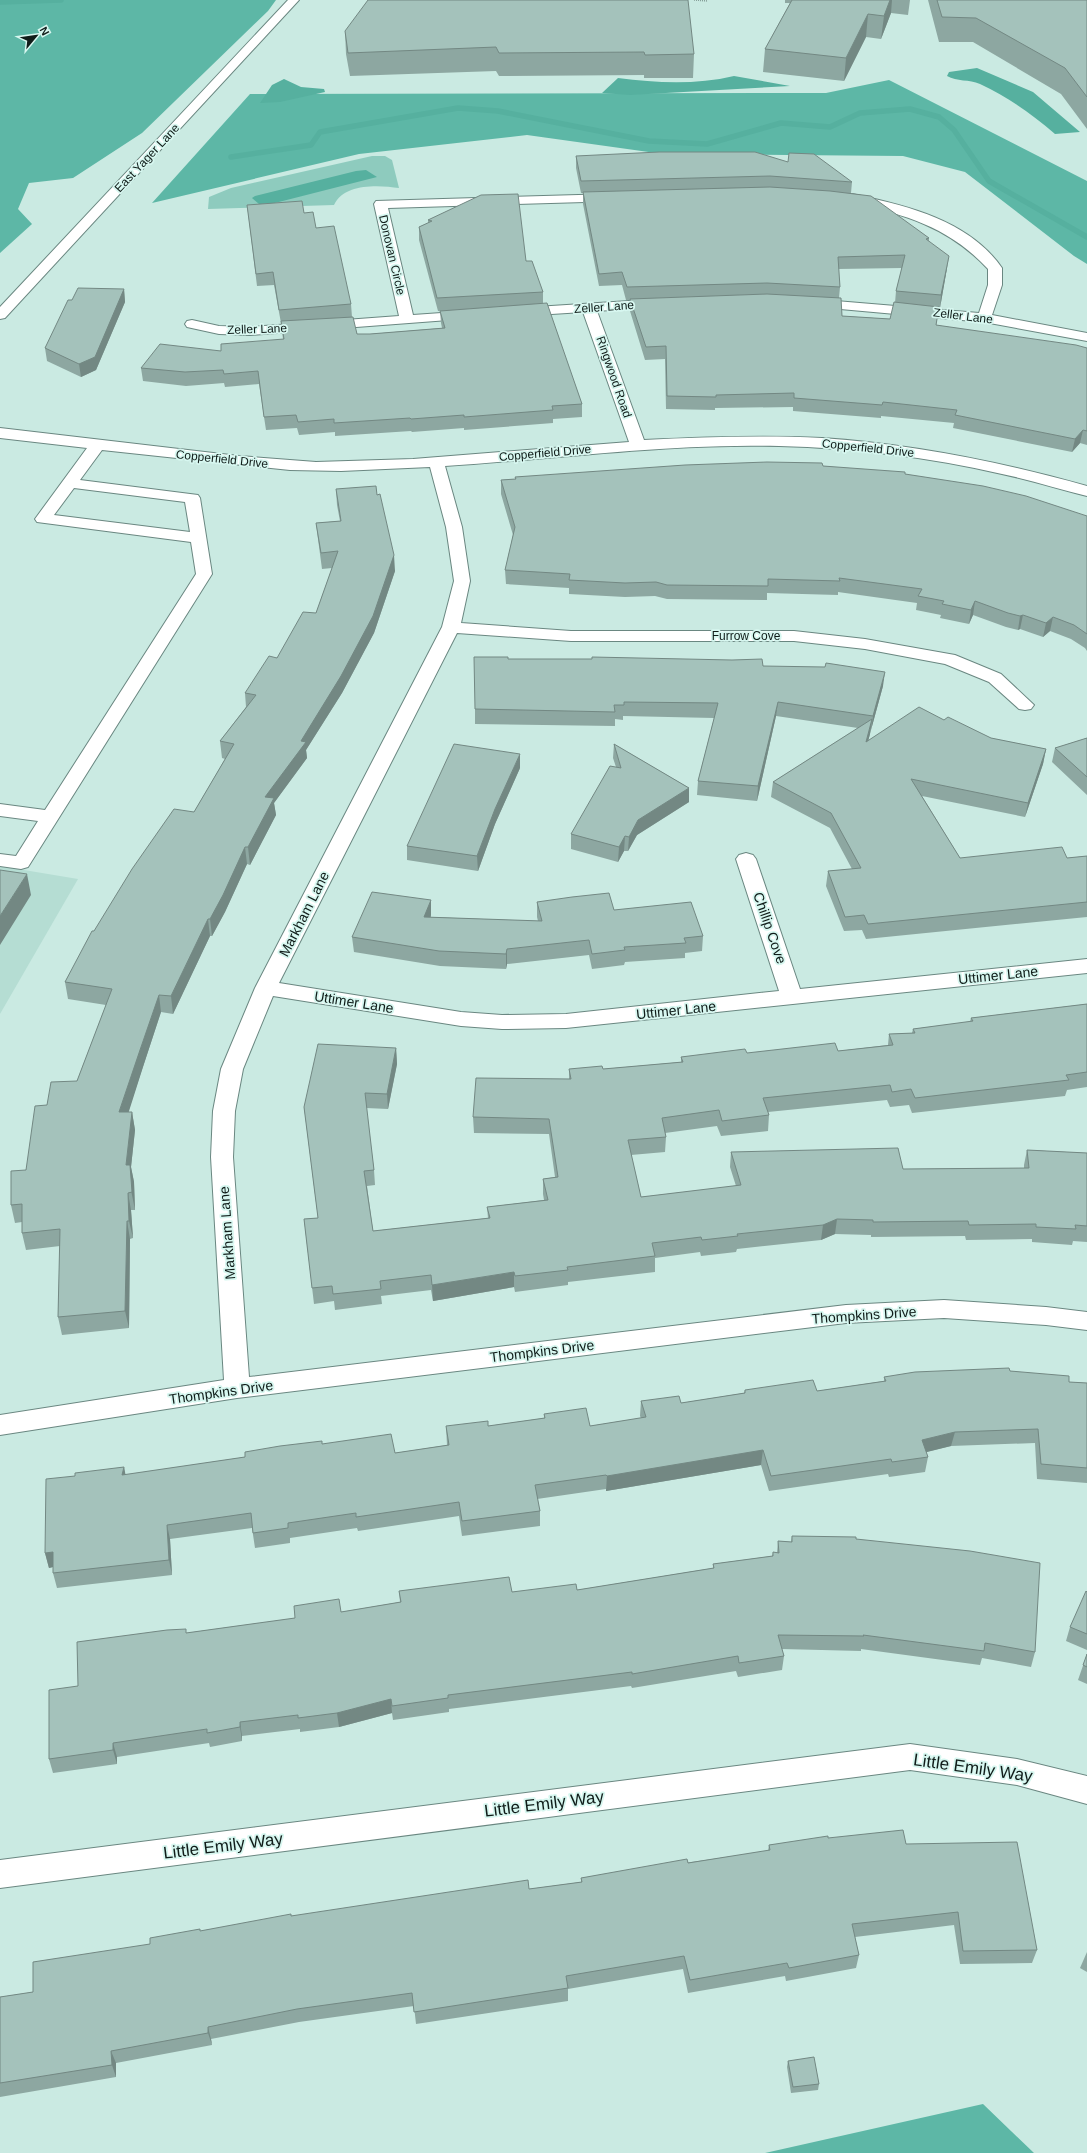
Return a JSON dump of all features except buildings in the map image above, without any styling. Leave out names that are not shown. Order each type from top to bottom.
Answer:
[{"type":"street","name":"East Yager Lane","points":[[0,315],[294,0]]},
{"type":"street","points":[[842,197],[887,205],[914,213],[958,234],[971,243],[995,268],[995,285],[984,318]]},
{"type":"street","name":"Donovan Circle","points":[[407,319],[381,204],[627,198]]},
{"type":"street","name":"Zeller Lane","points":[[510,313],[670,303]]},
{"type":"street","name":"Zeller Lane","points":[[797,303],[914,310],[984,318],[1087,337]]},
{"type":"street","name":"Ringwood Road","points":[[589,308],[638,445]]},
{"type":"street","name":"Zeller Lane","points":[[192,324],[219,330],[250,331],[486,314]]},
{"type":"street","name":"Copperfield Drive","points":[[0,433],[240,462],[299,466],[367,466],[436,462],[638,445],[734,441],[849,445],[921,453],[1003,469],[1087,491]]},
{"type":"street","points":[[98,444],[43,518],[200,538]]},
{"type":"street","name":"Markham Lane","points":[[237,1388],[222,1157],[224,1112],[232,1069],[266,988],[451,627],[462,581],[454,527],[436,462]]},
{"type":"street","points":[[0,860],[21,863],[204,574],[200,538],[192,498],[68,483]]},
{"type":"street","name":"Furrow Cove","points":[[451,627],[571,636],[794,636],[866,644],[949,659],[995,678],[1025,705]]},
{"type":"street","points":[[0,810],[50,817]]},
{"type":"street","name":"Chillip Cove","points":[[746,859],[786,976],[791,998]]},
{"type":"street","name":"Uttimer Lane","points":[[266,988],[461,1019],[502,1022],[566,1021],[1087,966]]},
{"type":"street","name":"Thompkins Drive","points":[[0,1425],[237,1388],[846,1314],[944,1309],[1046,1316],[1087,1321]]},
{"type":"street","name":"Little Emily Way","points":[[0,1874],[910,1757],[1017,1772],[1087,1790]]},
{"type":"path","points":[[694,0],[708,1]]},
{"type":"shaded area","points":[[0,0],[276,0],[268,11],[142,133],[73,178],[29,183],[18,209],[32,224],[0,253]]},
{"type":"shaded area","points":[[977,68],[1033,92],[1080,132],[1055,134],[1019,106],[991,89],[976,82],[955,79],[947,76],[949,72]]},
{"type":"shaded area","points":[[734,76],[790,86],[630,95],[602,93],[618,78],[647,81],[691,82]]},
{"type":"shaded area","points":[[284,79],[301,87],[324,89],[325,92],[280,102],[260,103],[272,85]]},
{"type":"shaded area","points":[[889,80],[1087,181],[1087,264],[1074,256],[965,172],[903,156],[663,154],[527,135],[359,154],[152,203],[250,94],[826,93]]},
{"type":"shaded area","points":[[372,156],[385,156],[392,160],[399,188],[372,186],[354,189],[339,198],[334,205],[208,209],[209,197],[231,188]]},
{"type":"shaded area","points":[[366,170],[377,177],[267,205],[259,204],[252,198],[356,171]]},
{"type":"shaded area","points":[[0,866],[78,879],[0,1014]]},
{"type":"shaded area","points":[[983,2104],[1034,2153],[765,2153]]},
{"type":"waterway","points":[[0,2],[61,0]]},
{"type":"waterway","points":[[231,157],[311,145],[320,132],[458,108],[498,111],[649,141],[707,144],[781,123],[830,127],[860,113],[910,109],[939,117],[954,130],[989,181],[1087,237]]}]
